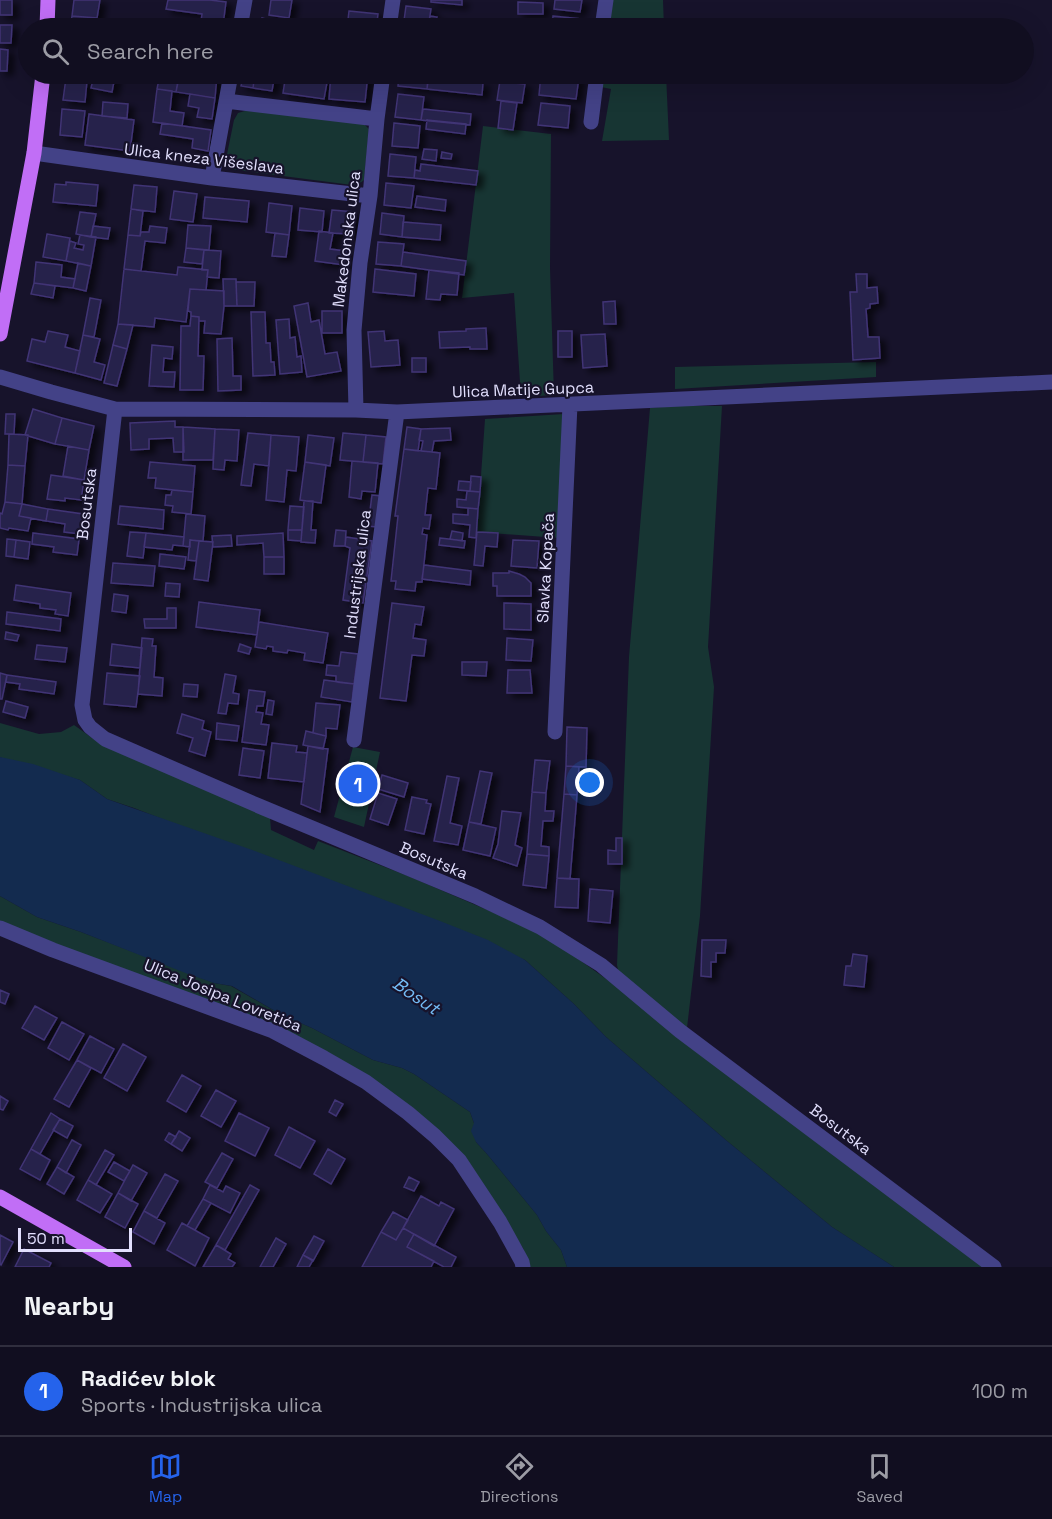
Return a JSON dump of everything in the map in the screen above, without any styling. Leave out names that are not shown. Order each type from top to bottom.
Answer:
[{"type":"main road","points":[[47,18],[48,0]]},
{"type":"main road","points":[[0,334],[34,153],[42,84]]},
{"type":"main road","points":[[0,1197],[124,1267]]},
{"type":"street","points":[[242,18],[245,0]]},
{"type":"street","points":[[390,18],[393,0]]},
{"type":"street","points":[[603,18],[606,0]]},
{"type":"street","points":[[212,178],[229,84]]},
{"type":"street","name":"Makedonska ulica","points":[[356,410],[354,330],[382,84]]},
{"type":"street","points":[[591,122],[596,84]]},
{"type":"street","points":[[226,101],[377,119]]},
{"type":"street","name":"Ulica kneza Višeslava","points":[[34,153],[212,178],[370,196]]},
{"type":"street","name":"Ulica Matije Gupca","points":[[0,377],[115,410],[397,412],[1052,382]]},
{"type":"street","name":"Slavka Kopača","points":[[555,732],[570,405]]},
{"type":"street","name":"Bosutska","points":[[115,410],[82,705],[85,720],[90,728],[105,739],[156,762],[475,896],[540,927],[601,965],[680,1031],[994,1267]]},
{"type":"street","name":"Industrijska ulica","points":[[354,740],[397,412]]},
{"type":"street","name":"Ulica Josipa Lovretića","points":[[0,928],[53,950],[273,1031],[366,1082],[408,1113],[459,1160],[500,1222],[523,1267]]},
{"type":"green space","points":[[611,0],[663,0],[664,18],[609,18]]},
{"type":"green space","points":[[601,84],[666,84],[669,140],[602,141],[611,89],[601,87]]},
{"type":"green space","points":[[248,110],[364,124],[369,129],[364,180],[352,185],[229,169],[225,164],[234,120],[238,113]]},
{"type":"green space","points":[[483,126],[551,134],[550,268],[554,395],[521,397],[514,293],[462,298]]},
{"type":"green space","points":[[876,362],[876,377],[675,389],[675,367]]},
{"type":"green space","points":[[722,406],[708,647],[714,687],[700,916],[687,1028],[619,975],[617,965],[629,657],[650,408]]},
{"type":"green space","points":[[564,414],[559,538],[477,532],[485,419]]},
{"type":"green space","points":[[0,723],[39,734],[61,732],[74,725],[102,745],[270,817],[271,830],[314,850],[318,841],[408,876],[537,932],[623,991],[989,1267],[894,1267],[832,1227],[727,1141],[606,1037],[574,1004],[525,960],[107,799],[80,780],[2,758],[0,757]]},
{"type":"green space","points":[[353,747],[380,752],[364,827],[334,817]]},
{"type":"green space","points":[[0,896],[37,917],[214,983],[231,986],[282,1015],[373,1060],[402,1068],[414,1074],[470,1112],[476,1142],[537,1215],[561,1250],[567,1267],[530,1267],[523,1248],[470,1169],[375,1083],[56,944],[0,922]]},
{"type":"water","name":"Bosut","points":[[0,757],[33,764],[80,780],[107,799],[255,851],[440,921],[488,940],[525,960],[574,1004],[606,1037],[727,1141],[832,1227],[894,1267],[567,1267],[561,1250],[537,1215],[476,1142],[471,1131],[474,1123],[470,1112],[414,1074],[402,1068],[373,1060],[282,1015],[232,986],[214,983],[188,974],[37,917],[0,896]]},
{"type":"building","points":[[0,0],[12,0],[12,15],[0,15]]},
{"type":"building","points":[[74,0],[100,0],[97,18],[72,16]]},
{"type":"building","points":[[168,0],[226,2],[224,18],[202,18],[202,14],[166,9]]},
{"type":"building","points":[[271,0],[292,0],[289,18],[269,15]]},
{"type":"building","points":[[431,0],[462,0],[462,5],[431,2]]},
{"type":"building","points":[[555,0],[582,0],[580,12],[554,9]]},
{"type":"building","points":[[518,2],[543,3],[543,14],[518,14]]},
{"type":"building","points":[[406,6],[431,9],[430,18],[404,18]]},
{"type":"building","points":[[349,11],[378,14],[377,18],[348,18]]},
{"type":"building","points":[[72,16],[97,18],[72,18]]},
{"type":"building","points":[[0,25],[12,25],[11,43],[0,43]]},
{"type":"building","points":[[0,49],[8,50],[7,71],[0,71]]},
{"type":"building","points":[[65,84],[87,84],[85,102],[63,100]]},
{"type":"building","points":[[92,84],[114,84],[112,92],[91,88]]},
{"type":"building","points":[[158,84],[178,84],[176,92],[157,89]]},
{"type":"building","points":[[177,84],[216,84],[215,98],[176,92]]},
{"type":"building","points":[[242,84],[254,84],[253,88],[241,86]]},
{"type":"building","points":[[254,84],[273,84],[272,91],[253,88]]},
{"type":"building","points":[[284,84],[327,84],[324,99],[283,93]]},
{"type":"building","points":[[330,84],[367,84],[365,102],[329,99]]},
{"type":"building","points":[[398,84],[428,84],[427,89],[398,86]]},
{"type":"building","points":[[427,84],[483,84],[482,95],[427,89]]},
{"type":"building","points":[[499,84],[525,84],[522,103],[497,100]]},
{"type":"building","points":[[540,84],[578,84],[576,99],[539,95]]},
{"type":"building","points":[[157,89],[172,91],[170,111],[184,113],[182,126],[153,122]]},
{"type":"building","points":[[190,94],[215,98],[212,119],[197,117],[199,108],[188,106]]},
{"type":"building","points":[[398,94],[424,97],[421,120],[395,117]]},
{"type":"building","points":[[501,101],[517,103],[513,130],[498,128]]},
{"type":"building","points":[[103,102],[128,104],[127,118],[102,116]]},
{"type":"building","points":[[541,103],[570,106],[568,128],[538,125]]},
{"type":"building","points":[[62,109],[85,111],[82,137],[60,135]]},
{"type":"building","points":[[423,109],[471,114],[470,125],[421,120]]},
{"type":"building","points":[[89,114],[134,120],[130,151],[85,145]]},
{"type":"building","points":[[427,120],[466,124],[465,134],[426,129]]},
{"type":"building","points":[[162,123],[211,130],[208,151],[192,148],[193,139],[160,134]]},
{"type":"building","points":[[394,123],[420,126],[418,148],[392,146]]},
{"type":"building","points":[[424,149],[437,150],[436,161],[422,159]]},
{"type":"building","points":[[442,152],[452,154],[451,159],[441,158]]},
{"type":"building","points":[[390,154],[416,157],[414,178],[388,176]]},
{"type":"building","points":[[421,164],[478,171],[476,185],[414,178],[415,170],[420,171]]},
{"type":"building","points":[[66,182],[98,185],[96,206],[53,202],[55,184],[66,185]]},
{"type":"building","points":[[386,183],[414,186],[411,208],[384,205]]},
{"type":"building","points":[[134,185],[157,187],[155,212],[131,209]]},
{"type":"building","points":[[174,191],[197,194],[193,222],[170,219]]},
{"type":"building","points":[[417,196],[446,200],[445,211],[415,207]]},
{"type":"building","points":[[205,197],[249,201],[247,222],[203,218]]},
{"type":"building","points":[[269,203],[292,206],[289,235],[266,232]]},
{"type":"building","points":[[300,208],[324,211],[322,232],[298,230]]},
{"type":"building","points":[[131,209],[143,211],[140,236],[128,235]]},
{"type":"building","points":[[332,210],[355,212],[353,234],[329,233]]},
{"type":"building","points":[[80,212],[96,214],[91,237],[76,234]]},
{"type":"building","points":[[382,213],[404,216],[402,237],[380,234]]},
{"type":"building","points":[[403,222],[441,225],[440,240],[402,237]]},
{"type":"building","points":[[188,225],[211,226],[209,250],[186,248]]},
{"type":"building","points":[[93,226],[110,228],[108,239],[91,237]]},
{"type":"building","points":[[150,226],[167,228],[165,243],[145,241],[141,271],[124,269],[128,235],[140,236],[141,232],[149,232]]},
{"type":"building","points":[[319,231],[333,233],[330,249],[346,251],[344,265],[315,261]]},
{"type":"building","points":[[275,233],[289,235],[286,257],[272,256]]},
{"type":"building","points":[[47,234],[70,238],[66,261],[43,257]]},
{"type":"building","points":[[80,235],[96,237],[91,266],[66,261],[70,241],[76,243],[74,248],[83,250],[84,245],[78,244]]},
{"type":"building","points":[[378,242],[404,244],[401,266],[376,264]]},
{"type":"building","points":[[186,248],[204,250],[202,264],[184,262]]},
{"type":"building","points":[[204,250],[221,251],[219,278],[207,277],[208,270],[202,270]]},
{"type":"building","points":[[403,252],[466,261],[464,275],[401,266]]},
{"type":"building","points":[[36,262],[62,265],[61,277],[75,279],[73,288],[34,283]]},
{"type":"building","points":[[78,263],[91,266],[86,291],[73,288]]},
{"type":"building","points":[[178,267],[208,270],[206,290],[190,289],[186,322],[155,318],[154,327],[118,324],[124,269],[177,275]]},
{"type":"building","points":[[375,269],[416,274],[414,296],[373,292]]},
{"type":"building","points":[[429,270],[459,273],[457,295],[441,294],[440,300],[426,299]]},
{"type":"building","points":[[856,274],[867,274],[867,288],[877,287],[878,303],[870,304],[870,308],[866,309],[868,337],[879,337],[880,358],[853,360],[850,292],[857,292]]},
{"type":"building","points":[[223,279],[236,279],[237,306],[224,306]]},
{"type":"building","points":[[236,282],[255,282],[254,306],[237,306]]},
{"type":"building","points":[[34,283],[55,286],[53,298],[31,294]]},
{"type":"building","points":[[190,289],[224,291],[221,334],[204,333],[205,321],[199,321],[199,317],[191,316],[191,312],[188,311]]},
{"type":"building","points":[[90,298],[101,300],[94,337],[83,335]]},
{"type":"building","points":[[615,301],[616,324],[604,324],[603,302]]},
{"type":"building","points":[[308,303],[311,322],[319,320],[325,354],[337,352],[341,371],[307,377],[294,306]]},
{"type":"building","points":[[322,311],[342,311],[342,333],[322,333]]},
{"type":"building","points":[[251,312],[265,312],[266,343],[270,343],[271,362],[274,362],[275,375],[253,376]]},
{"type":"building","points":[[191,316],[199,317],[198,356],[204,356],[203,390],[180,390],[181,326],[190,326]]},
{"type":"building","points":[[289,319],[290,338],[295,337],[297,357],[301,356],[302,372],[280,374],[276,320]]},
{"type":"building","points":[[118,324],[133,325],[127,349],[113,345]]},
{"type":"building","points":[[486,328],[487,349],[440,348],[439,332]]},
{"type":"building","points":[[48,331],[68,335],[65,347],[80,351],[75,373],[27,361],[32,339],[45,342]]},
{"type":"building","points":[[384,331],[385,341],[398,340],[400,365],[371,367],[368,332]]},
{"type":"building","points":[[558,331],[572,331],[572,357],[558,357]]},
{"type":"building","points":[[605,334],[607,366],[583,368],[581,335]]},
{"type":"building","points":[[83,335],[100,339],[94,362],[105,365],[101,380],[75,373]]},
{"type":"building","points":[[232,338],[233,376],[241,376],[241,390],[218,391],[217,339]]},
{"type":"building","points":[[113,345],[127,349],[117,386],[104,383]]},
{"type":"building","points":[[152,345],[173,347],[172,359],[164,358],[163,372],[175,372],[174,387],[149,386]]},
{"type":"building","points":[[412,358],[426,358],[426,372],[412,372]]},
{"type":"building","points":[[33,409],[62,418],[55,444],[25,435]]},
{"type":"building","points":[[6,414],[15,414],[14,434],[5,434]]},
{"type":"building","points":[[62,418],[94,426],[89,450],[55,444]]},
{"type":"building","points":[[175,421],[175,427],[183,427],[184,452],[174,452],[173,438],[149,439],[149,449],[131,450],[130,423]]},
{"type":"building","points":[[183,427],[215,429],[213,460],[183,460]]},
{"type":"building","points":[[407,427],[421,429],[418,451],[404,449]]},
{"type":"building","points":[[450,428],[451,440],[434,441],[432,452],[421,451],[423,441],[419,440],[421,429]]},
{"type":"building","points":[[215,429],[239,430],[237,461],[225,460],[224,470],[213,469]]},
{"type":"building","points":[[248,433],[271,435],[269,466],[254,464],[251,486],[241,485]]},
{"type":"building","points":[[343,433],[366,435],[363,462],[340,460]]},
{"type":"building","points":[[9,434],[28,435],[25,466],[8,465]]},
{"type":"building","points":[[271,435],[299,437],[296,471],[287,470],[284,502],[266,500]]},
{"type":"building","points":[[308,435],[334,438],[330,466],[305,462]]},
{"type":"building","points":[[366,435],[386,437],[383,464],[363,462]]},
{"type":"building","points":[[68,446],[89,450],[84,480],[63,476]]},
{"type":"building","points":[[404,449],[440,453],[436,489],[428,488],[425,515],[431,515],[429,529],[423,528],[422,534],[427,535],[422,582],[416,582],[415,591],[395,589],[396,581],[391,581],[398,516],[395,516]]},
{"type":"building","points":[[352,461],[378,463],[375,492],[362,491],[361,499],[349,497]]},
{"type":"building","points":[[150,462],[195,466],[193,492],[155,488],[156,478],[148,478]]},
{"type":"building","points":[[305,462],[326,465],[321,503],[300,500]]},
{"type":"building","points":[[8,465],[25,466],[22,504],[5,502]]},
{"type":"building","points":[[51,475],[84,480],[81,500],[47,499]]},
{"type":"building","points":[[471,476],[481,477],[480,492],[470,491]]},
{"type":"building","points":[[459,481],[471,482],[470,491],[458,490]]},
{"type":"building","points":[[172,490],[193,492],[191,514],[172,512],[173,506],[165,505],[166,495],[171,495]]},
{"type":"building","points":[[467,491],[480,492],[478,509],[457,507],[457,499],[466,500]]},
{"type":"building","points":[[372,495],[381,496],[377,527],[368,526]]},
{"type":"building","points":[[304,501],[313,501],[311,530],[316,530],[315,543],[301,542]]},
{"type":"building","points":[[5,502],[22,504],[19,516],[31,518],[28,531],[0,528],[0,513],[2,514]]},
{"type":"building","points":[[22,504],[48,509],[46,521],[19,516]]},
{"type":"building","points":[[120,506],[164,510],[163,529],[118,524]]},
{"type":"building","points":[[290,506],[304,507],[302,530],[288,530]]},
{"type":"building","points":[[468,508],[478,509],[476,538],[469,537],[470,525],[453,523],[453,514],[468,515]]},
{"type":"building","points":[[48,509],[83,514],[80,534],[64,532],[65,524],[46,521]]},
{"type":"building","points":[[186,514],[205,516],[203,541],[190,540],[190,547],[183,546]]},
{"type":"building","points":[[288,530],[302,530],[301,541],[288,540]]},
{"type":"building","points":[[336,530],[346,531],[345,546],[334,546]]},
{"type":"building","points":[[452,531],[463,533],[462,541],[450,539]]},
{"type":"building","points":[[130,532],[146,533],[143,558],[127,556]]},
{"type":"building","points":[[477,532],[498,533],[497,547],[485,546],[483,566],[474,565]]},
{"type":"building","points":[[33,533],[79,539],[77,555],[53,552],[54,547],[32,544]]},
{"type":"building","points":[[146,533],[184,537],[183,546],[173,545],[172,550],[144,547]]},
{"type":"building","points":[[283,533],[284,557],[264,557],[263,543],[237,545],[237,536]]},
{"type":"building","points":[[231,535],[232,546],[213,547],[212,536]]},
{"type":"building","points":[[346,537],[372,541],[363,603],[343,600],[350,548],[345,546]]},
{"type":"building","points":[[440,538],[465,541],[464,548],[439,545]]},
{"type":"building","points":[[7,539],[16,540],[14,557],[6,556]]},
{"type":"building","points":[[16,540],[30,542],[28,559],[14,557]]},
{"type":"building","points":[[190,540],[199,541],[196,561],[188,560]]},
{"type":"building","points":[[513,540],[539,541],[537,568],[511,566]]},
{"type":"building","points":[[199,541],[213,542],[208,581],[194,579]]},
{"type":"building","points":[[160,554],[186,557],[184,569],[159,566]]},
{"type":"building","points":[[264,557],[284,557],[284,574],[264,574]]},
{"type":"building","points":[[113,563],[155,566],[153,586],[111,583]]},
{"type":"building","points":[[424,565],[471,571],[470,585],[422,579]]},
{"type":"building","points":[[509,571],[525,577],[531,583],[531,596],[497,596],[497,586],[493,586],[493,573],[509,573]]},
{"type":"building","points":[[166,583],[180,584],[179,597],[165,596]]},
{"type":"building","points":[[16,585],[71,593],[68,616],[55,614],[56,610],[40,608],[40,604],[14,600]]},
{"type":"building","points":[[114,594],[128,596],[126,613],[112,611]]},
{"type":"building","points":[[199,602],[260,610],[257,635],[196,627]]},
{"type":"building","points":[[392,603],[424,607],[421,625],[415,624],[413,638],[426,640],[424,656],[412,655],[406,701],[380,698]]},
{"type":"building","points":[[504,603],[531,604],[531,630],[504,629]]},
{"type":"building","points":[[167,608],[176,608],[176,628],[145,628],[144,619],[167,619]]},
{"type":"building","points":[[7,612],[61,619],[60,631],[6,624]]},
{"type":"building","points":[[259,622],[328,633],[323,663],[304,660],[305,653],[288,650],[287,653],[273,651],[273,647],[267,646],[266,649],[255,647]]},
{"type":"building","points":[[6,632],[19,635],[17,641],[5,639]]},
{"type":"building","points":[[142,638],[153,639],[152,646],[156,646],[154,677],[163,678],[162,696],[138,694]]},
{"type":"building","points":[[507,638],[533,640],[531,661],[506,660]]},
{"type":"building","points":[[112,644],[142,648],[140,668],[110,665]]},
{"type":"building","points":[[240,644],[251,648],[249,654],[238,651]]},
{"type":"building","points":[[37,645],[67,648],[65,662],[35,659]]},
{"type":"building","points":[[341,652],[358,654],[354,684],[336,682],[336,676],[326,675],[327,665],[339,666]]},
{"type":"building","points":[[462,662],[487,662],[486,676],[462,675]]},
{"type":"building","points":[[508,670],[530,670],[532,693],[507,693]]},
{"type":"building","points":[[0,673],[7,675],[2,699],[0,699]]},
{"type":"building","points":[[107,673],[140,676],[136,707],[104,704]]},
{"type":"building","points":[[225,674],[236,676],[233,693],[239,694],[238,704],[228,703],[226,714],[218,713]]},
{"type":"building","points":[[7,675],[56,682],[54,694],[19,689],[20,684],[6,682]]},
{"type":"building","points":[[324,680],[354,684],[352,702],[321,697]]},
{"type":"building","points":[[184,684],[198,685],[197,697],[183,696]]},
{"type":"building","points":[[249,690],[265,692],[263,706],[257,706],[256,712],[263,713],[261,724],[269,725],[266,745],[242,742]]},
{"type":"building","points":[[268,700],[274,701],[272,715],[266,714]]},
{"type":"building","points":[[6,701],[28,707],[25,718],[3,712]]},
{"type":"building","points":[[316,703],[340,705],[337,729],[326,728],[326,736],[313,733]]},
{"type":"building","points":[[182,714],[204,721],[202,729],[211,732],[205,756],[189,751],[193,738],[177,733]]},
{"type":"building","points":[[217,723],[239,726],[237,741],[216,739]]},
{"type":"building","points":[[567,727],[587,728],[586,767],[566,766]]},
{"type":"building","points":[[306,731],[326,736],[323,749],[303,745]]},
{"type":"building","points":[[272,743],[297,746],[296,752],[307,753],[304,782],[268,778]]},
{"type":"building","points":[[308,746],[328,749],[320,812],[301,804]]},
{"type":"building","points":[[243,748],[264,751],[260,778],[239,775]]},
{"type":"building","points":[[535,760],[550,761],[546,793],[532,792]]},
{"type":"building","points":[[566,766],[579,767],[577,795],[564,794]]},
{"type":"building","points":[[480,771],[492,773],[481,824],[469,822]]},
{"type":"building","points":[[382,775],[408,783],[404,797],[378,789]]},
{"type":"building","points":[[447,776],[459,778],[450,823],[462,826],[458,845],[434,841]]},
{"type":"building","points":[[532,792],[546,793],[545,811],[554,811],[553,821],[543,821],[541,846],[549,847],[549,856],[527,854]]},
{"type":"building","points":[[378,793],[397,799],[388,825],[370,819]]},
{"type":"building","points":[[564,794],[577,795],[570,879],[557,878]]},
{"type":"building","points":[[412,797],[427,800],[426,803],[431,804],[424,834],[405,830]]},
{"type":"building","points":[[502,811],[521,813],[515,845],[522,848],[517,866],[493,858],[498,844]]},
{"type":"building","points":[[469,822],[496,828],[490,856],[463,850]]},
{"type":"building","points":[[616,838],[622,838],[622,864],[608,864],[608,850],[616,851]]},
{"type":"building","points":[[527,854],[549,856],[546,888],[523,885]]},
{"type":"building","points":[[557,878],[579,879],[578,908],[555,907]]},
{"type":"building","points":[[590,889],[613,891],[610,923],[588,921]]},
{"type":"building","points":[[702,940],[726,940],[725,953],[716,953],[716,962],[711,962],[711,977],[701,976]]},
{"type":"building","points":[[853,954],[867,956],[864,987],[844,985],[846,966],[851,966]]},
{"type":"building","points":[[0,990],[9,994],[5,1004],[0,1002]]},
{"type":"building","points":[[35,1006],[57,1018],[44,1040],[22,1028]]},
{"type":"building","points":[[62,1022],[84,1034],[69,1060],[48,1048]]},
{"type":"building","points":[[90,1036],[114,1049],[101,1073],[77,1060]]},
{"type":"building","points":[[123,1044],[146,1057],[127,1091],[104,1078]]},
{"type":"building","points":[[77,1060],[91,1068],[69,1107],[54,1099]]},
{"type":"building","points":[[182,1075],[201,1086],[186,1112],[167,1101]]},
{"type":"building","points":[[216,1090],[236,1101],[221,1127],[201,1116]]},
{"type":"building","points":[[0,1096],[8,1101],[3,1110],[0,1109]]},
{"type":"building","points":[[335,1100],[343,1104],[336,1116],[329,1112]]},
{"type":"building","points":[[51,1113],[60,1119],[40,1154],[31,1149]]},
{"type":"building","points":[[239,1113],[269,1128],[255,1156],[225,1141]]},
{"type":"building","points":[[60,1119],[73,1126],[67,1138],[53,1130]]},
{"type":"building","points":[[289,1127],[315,1141],[300,1168],[275,1155]]},
{"type":"building","points":[[179,1131],[190,1138],[182,1151],[171,1144]]},
{"type":"building","points":[[169,1133],[176,1137],[171,1144],[165,1140]]},
{"type":"building","points":[[72,1140],[81,1145],[66,1173],[57,1167]]},
{"type":"building","points":[[31,1149],[50,1160],[40,1180],[20,1169]]},
{"type":"building","points":[[328,1149],[345,1159],[331,1184],[314,1174]]},
{"type":"building","points":[[105,1150],[114,1155],[96,1185],[88,1180]]},
{"type":"building","points":[[222,1153],[233,1159],[217,1188],[205,1182]]},
{"type":"building","points":[[114,1162],[130,1171],[124,1181],[108,1172]]},
{"type":"building","points":[[133,1165],[147,1173],[131,1201],[118,1193]]},
{"type":"building","points":[[57,1167],[74,1177],[64,1194],[47,1184]]},
{"type":"building","points":[[165,1174],[178,1181],[157,1218],[144,1211]]},
{"type":"building","points":[[409,1177],[419,1182],[414,1191],[404,1187]]},
{"type":"building","points":[[88,1180],[112,1194],[100,1213],[77,1200]]},
{"type":"building","points":[[210,1185],[223,1192],[226,1186],[240,1193],[230,1213],[203,1199]]},
{"type":"building","points":[[250,1185],[259,1190],[225,1250],[216,1245]]},
{"type":"building","points":[[118,1193],[138,1204],[125,1228],[105,1217]]},
{"type":"building","points":[[421,1196],[439,1206],[441,1202],[454,1209],[434,1246],[403,1228]]},
{"type":"building","points":[[203,1199],[211,1203],[195,1230],[187,1226]]},
{"type":"building","points":[[144,1211],[165,1223],[154,1244],[133,1232]]},
{"type":"building","points":[[393,1212],[408,1220],[396,1240],[381,1232]]},
{"type":"building","points":[[182,1223],[209,1238],[195,1266],[167,1250]]},
{"type":"building","points":[[403,1228],[414,1234],[407,1247],[434,1261],[431,1267],[362,1267],[381,1232],[396,1240]]},
{"type":"building","points":[[414,1234],[456,1257],[451,1267],[444,1267],[407,1247]]},
{"type":"building","points":[[0,1235],[13,1242],[1,1265],[0,1264]]},
{"type":"building","points":[[314,1236],[324,1241],[313,1261],[303,1255]]},
{"type":"building","points":[[276,1238],[286,1244],[273,1267],[260,1267]]},
{"type":"building","points":[[216,1245],[231,1254],[228,1259],[235,1263],[232,1267],[203,1267]]},
{"type":"building","points":[[24,1249],[51,1263],[49,1267],[15,1267]]},
{"type":"building","points":[[303,1255],[313,1260],[309,1267],[297,1267]]},
{"type":"place","name":"Radićev blok","points":[[358,784]]}]
